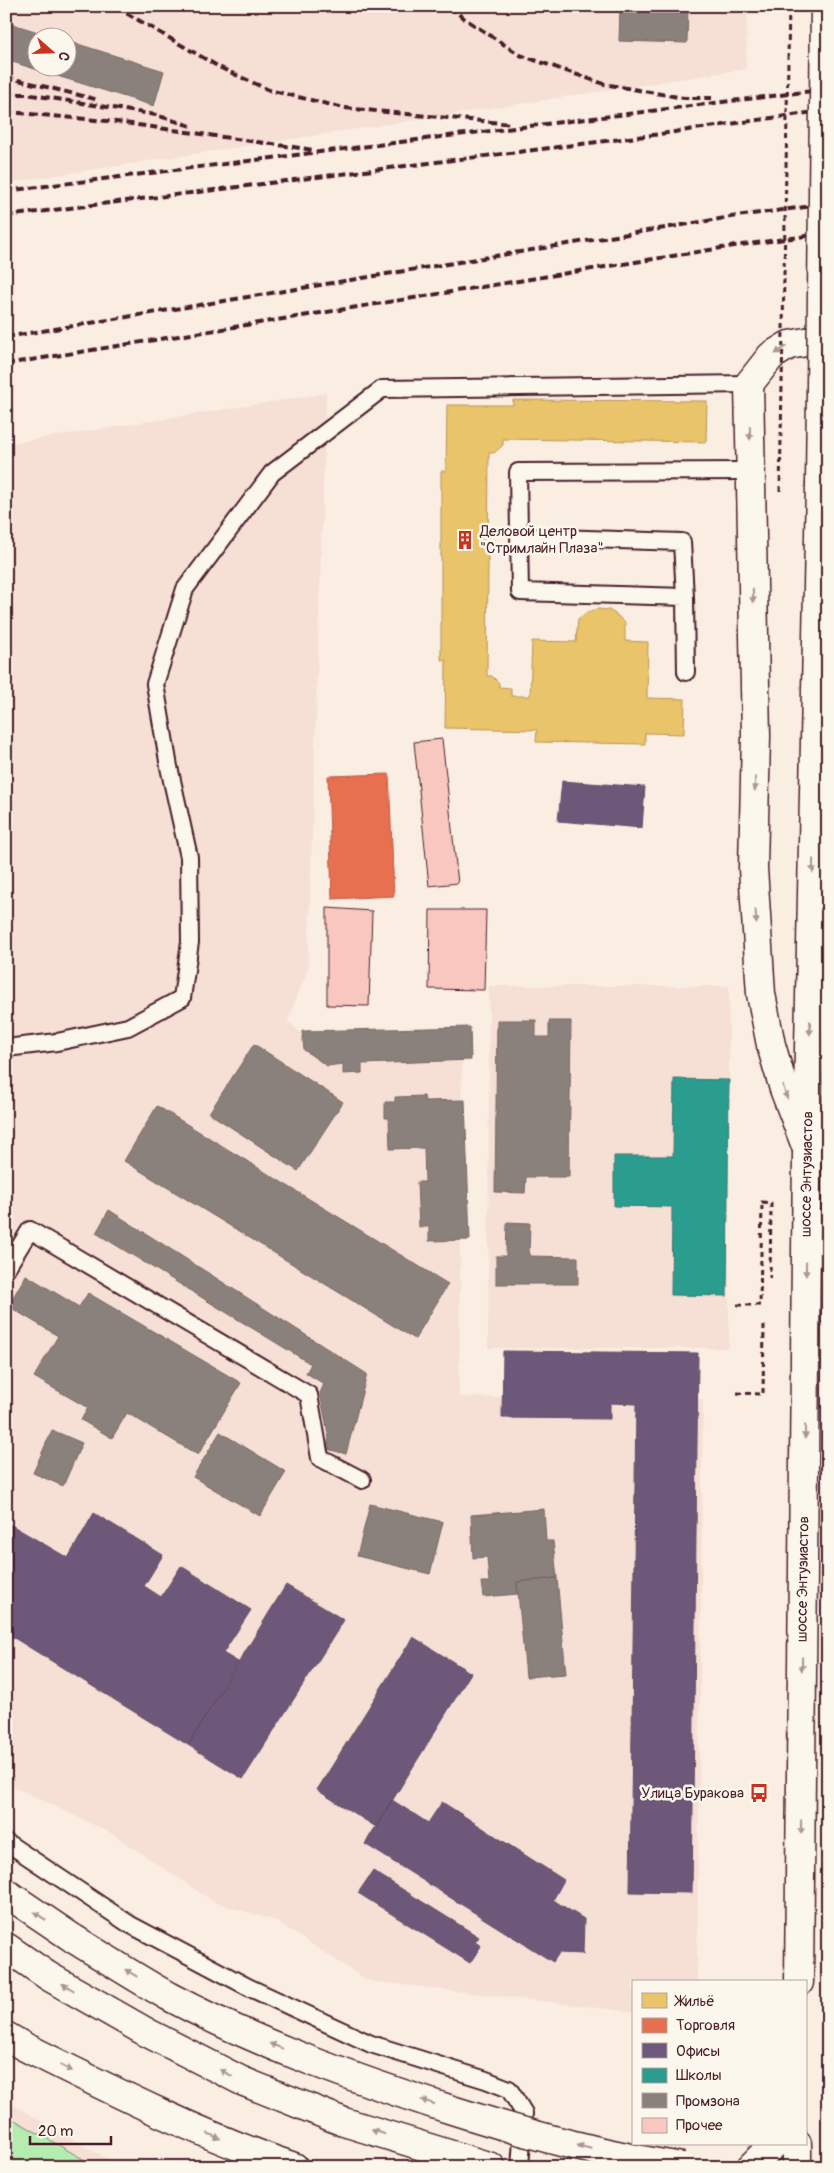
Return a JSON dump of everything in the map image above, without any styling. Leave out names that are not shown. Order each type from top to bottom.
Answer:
[{"type":"main road","name":"шоссе Энтузиастов","points":[[799,1980],[807,1150],[820,485],[825,6]]},
{"type":"main road","points":[[807,1150],[776,1062],[761,994],[753,868],[756,736],[749,384],[771,356],[788,345],[828,338]]},
{"type":"main road","points":[[6,1893],[74,1939],[168,1996],[267,2042],[374,2084],[506,2127],[641,2161],[683,2167]]},
{"type":"main road","points":[[6,1947],[48,1976],[146,2032],[242,2081],[344,2122],[491,2167]]},
{"type":"main road","points":[[15,2041],[134,2102],[259,2155],[294,2167]]},
{"type":"main road","points":[[751,2167],[772,2146]]},
{"type":"main road","points":[[797,2146],[797,2167]]},
{"type":"lane","points":[[6,1048],[57,1042],[128,1027],[182,998],[190,942],[189,857],[169,767],[155,684],[185,589],[272,473],[382,389],[749,384]]},
{"type":"lane","points":[[685,597],[520,592],[518,472],[750,471]]},
{"type":"lane","points":[[524,537],[682,542],[686,672]]},
{"type":"lane","points":[[6,1269],[30,1230],[309,1395],[320,1458],[362,1480]]},
{"type":"lane","points":[[6,1842],[129,1924],[248,1987],[370,2044],[509,2089],[524,2114],[520,2167]]},
{"type":"path","points":[[780,491],[789,6]]},
{"type":"path","points":[[737,1305],[760,1305],[762,1202],[771,1203],[770,1278]]},
{"type":"path","points":[[737,1393],[763,1394],[764,1325]]},
{"type":"shaded area","points":[[6,6],[747,6],[746,69],[6,183]]},
{"type":"shaded area","points":[[326,393],[308,968],[288,1021],[328,1058],[462,1058],[459,1397],[703,1399],[697,1980],[632,1980],[632,2012],[368,1981],[276,1921],[214,1902],[111,1833],[6,1783],[6,444]]},
{"type":"shaded area","points":[[489,986],[729,986],[729,1348],[488,1348]]},
{"type":"shaded area","points":[[6,2101],[122,2167],[6,2167]]},
{"type":"green space","points":[[6,2115],[97,2167],[6,2167]]},
{"type":"building: Жильё","name":"Деловой центр \"Стримлайн Плаза\"","points":[[513,400],[707,401],[706,442],[503,439],[503,445],[494,453],[489,453],[487,676],[492,676],[499,683],[499,687],[511,688],[511,696],[530,696],[532,641],[576,642],[578,619],[587,612],[598,609],[609,610],[625,623],[625,641],[648,642],[647,698],[685,699],[684,734],[645,733],[645,744],[536,742],[537,730],[445,728],[446,660],[441,660],[441,471],[446,471],[447,405],[513,405]]},
{"type":"building: Торговля","points":[[389,774],[394,896],[332,899],[328,776]]},
{"type":"building: Офисы","points":[[562,781],[645,787],[642,828],[558,821]]},
{"type":"building: Офисы","points":[[503,1351],[698,1353],[692,1893],[630,1892],[636,1404],[610,1403],[610,1419],[502,1418]]},
{"type":"building: Офисы","points":[[94,1513],[163,1555],[144,1586],[161,1597],[181,1566],[251,1610],[223,1653],[238,1662],[188,1745],[6,1633],[6,1522],[68,1558]]},
{"type":"building: Офисы","points":[[286,1585],[344,1620],[243,1779],[188,1745]]},
{"type":"building: Офисы","points":[[413,1637],[471,1673],[376,1827],[317,1790]]},
{"type":"building: Офисы","points":[[392,1800],[428,1823],[442,1802],[564,1880],[553,1900],[584,1919],[583,1954],[559,1953],[553,1962],[365,1844]]},
{"type":"building: Офисы","points":[[373,1871],[479,1937],[475,1942],[481,1946],[470,1963],[358,1893]]},
{"type":"building: Школы","points":[[674,1079],[729,1080],[727,1296],[671,1295],[672,1207],[614,1206],[614,1156],[673,1156]]},
{"type":"building: Промзона","points":[[620,6],[688,6],[687,43],[619,41]]},
{"type":"building: Промзона","points":[[6,22],[28,29],[28,67],[6,60]]},
{"type":"building: Промзона","points":[[78,44],[164,71],[154,106],[64,78],[78,78]]},
{"type":"building: Промзона","points":[[497,1020],[536,1020],[536,1037],[549,1037],[549,1021],[571,1021],[569,1177],[526,1177],[525,1193],[495,1192]]},
{"type":"building: Промзона","points":[[470,1027],[471,1060],[362,1064],[362,1073],[343,1074],[343,1064],[327,1066],[304,1050],[302,1031]]},
{"type":"building: Промзона","points":[[254,1044],[343,1102],[298,1171],[209,1113]]},
{"type":"building: Промзона","points":[[424,1096],[425,1101],[465,1100],[470,1240],[429,1241],[429,1227],[419,1227],[417,1182],[425,1182],[424,1148],[390,1149],[389,1118],[385,1118],[385,1102],[395,1102],[395,1097]]},
{"type":"building: Промзона","points":[[157,1106],[448,1284],[415,1339],[124,1161]]},
{"type":"building: Промзона","points":[[109,1210],[367,1374],[346,1454],[327,1449],[329,1438],[320,1393],[324,1384],[306,1373],[311,1364],[96,1233]]},
{"type":"building: Промзона","points":[[507,1222],[530,1223],[529,1256],[578,1257],[578,1284],[496,1284],[496,1256],[506,1256]]},
{"type":"building: Промзона","points":[[26,1275],[79,1307],[88,1293],[241,1383],[198,1455],[127,1413],[112,1438],[81,1420],[88,1408],[34,1377],[58,1336],[8,1306]]},
{"type":"building: Промзона","points":[[52,1430],[82,1443],[63,1486],[33,1473]]},
{"type":"building: Промзона","points":[[220,1432],[286,1472],[260,1516],[193,1477]]},
{"type":"building: Промзона","points":[[370,1504],[443,1522],[430,1574],[357,1556]]},
{"type":"building: Промзона","points":[[544,1509],[546,1541],[553,1541],[557,1578],[517,1582],[518,1594],[483,1597],[481,1582],[489,1582],[487,1557],[473,1558],[471,1515]]},
{"type":"building: Промзона","points":[[557,1578],[566,1674],[526,1677],[517,1582]]},
{"type":"building: Прочее","points":[[442,739],[458,883],[429,886],[414,742]]},
{"type":"building: Прочее","points":[[327,908],[372,911],[369,1006],[327,1005]]},
{"type":"building: Прочее","points":[[430,910],[486,910],[484,990],[429,989]]},
{"type":"railway","points":[[117,6],[221,68],[269,90],[344,108],[512,124]]},
{"type":"railway","points":[[450,6],[462,17],[520,55],[604,84],[684,98],[712,98]]},
{"type":"railway","points":[[6,77],[99,100]]},
{"type":"railway","points":[[6,191],[828,89]]},
{"type":"railway","points":[[6,94],[26,94],[156,115],[194,127]]},
{"type":"railway","points":[[6,216],[653,135],[828,110]]},
{"type":"railway","points":[[6,113],[117,122],[314,150]]},
{"type":"railway","points":[[6,337],[737,216],[828,204]]},
{"type":"railway","points":[[6,364],[734,246],[828,233]]},
{"type":"place","name":"Деловой центр \"Стримлайн Плаза\"","points":[[465,540]]},
{"type":"place","name":"Улица Буракова","points":[[759,1793]]}]
